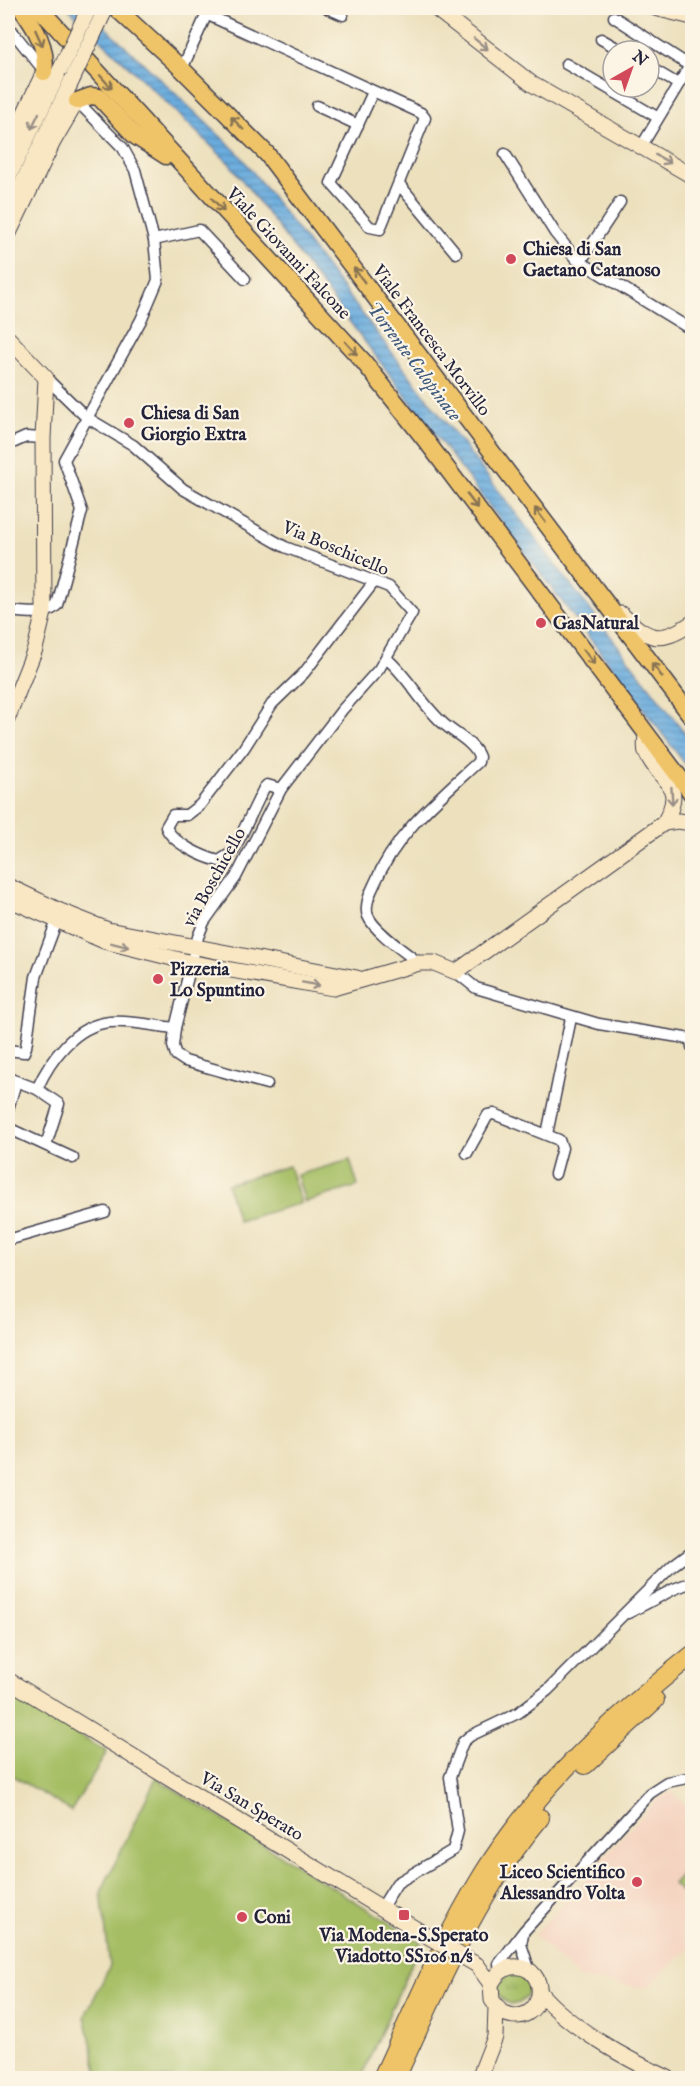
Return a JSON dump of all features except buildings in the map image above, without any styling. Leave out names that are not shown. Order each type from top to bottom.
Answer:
[{"type":"highway","points":[[382,2079],[439,1954],[483,1874],[515,1828],[571,1761],[627,1707],[693,1655]]},
{"type":"highway","points":[[396,2079],[448,1965],[492,1884],[526,1834],[587,1762],[637,1714],[693,1671]]},
{"type":"main road","points":[[21,8],[40,37],[50,71]]},
{"type":"main road","name":"Viale Giovanni Falcone","points":[[39,8],[363,361],[427,442],[693,794]]},
{"type":"main road","name":"Viale Francesca Morvillo","points":[[116,8],[182,69],[267,154],[693,717]]},
{"type":"main road","points":[[75,99],[91,96],[99,98],[135,136],[178,162]]},
{"type":"street","points":[[8,148],[50,71],[89,8]]},
{"type":"street","points":[[8,213],[106,8]]},
{"type":"street","points":[[327,8],[343,15]]},
{"type":"street","points":[[435,8],[532,84],[693,176]]},
{"type":"street","points":[[655,8],[693,17]]},
{"type":"street","points":[[182,69],[208,11],[373,92],[422,113],[425,118],[380,229],[370,226],[331,183],[373,92]]},
{"type":"street","points":[[614,17],[691,64],[641,147]]},
{"type":"street","points":[[8,26],[50,71]]},
{"type":"street","points":[[566,64],[657,117]]},
{"type":"street","points":[[8,178],[50,71]]},
{"type":"street","points":[[661,74],[678,84]]},
{"type":"street","points":[[8,235],[75,99],[123,148],[135,170],[154,240],[158,280],[141,320],[64,460],[82,511],[62,594],[52,611],[8,611]]},
{"type":"street","points":[[317,106],[358,125]]},
{"type":"street","points":[[505,154],[555,233],[581,261],[693,330]]},
{"type":"street","points":[[399,184],[456,252]]},
{"type":"street","points":[[581,261],[620,202]]},
{"type":"street","points":[[154,240],[199,230],[245,279]]},
{"type":"street","points":[[8,338],[46,378],[43,438],[44,612],[35,649],[8,717]]},
{"type":"street","name":"Via Boschicello","points":[[46,378],[86,417],[133,445],[183,489],[285,547],[388,587],[412,613],[386,658]]},
{"type":"street","points":[[8,445],[26,436],[43,438]]},
{"type":"street","points":[[280,789],[267,785],[264,788],[233,852],[219,861],[208,858],[169,835],[166,827],[173,814],[187,815],[200,806],[244,748],[272,704],[304,673],[374,582]]},
{"type":"street","points":[[600,594],[647,636],[665,638],[675,635],[693,623]]},
{"type":"street","points":[[386,658],[396,666],[437,717],[459,734],[479,757],[478,762],[414,821],[389,852],[368,899],[368,916],[376,927],[418,963]]},
{"type":"street","name":"via Boschicello","points":[[267,1084],[180,1059],[176,1055],[173,1046],[175,1028],[196,946],[204,922],[236,877],[280,789],[386,658]]},
{"type":"street","points":[[646,733],[645,751],[671,786],[674,798],[664,823]]},
{"type":"street","points":[[456,972],[664,823],[678,821],[693,823]]},
{"type":"street","points":[[8,886],[58,917],[104,941],[192,963],[333,988],[357,978],[418,963],[434,963],[456,972],[476,988],[571,1018],[588,1018],[599,1024],[691,1039],[693,1047]]},
{"type":"street","points":[[8,899],[58,917],[108,930],[357,978]]},
{"type":"street","points":[[8,1050],[25,1050],[36,977],[58,917]]},
{"type":"street","points":[[547,1134],[571,1018]]},
{"type":"street","points":[[37,1089],[48,1064],[84,1030],[113,1021],[175,1028]]},
{"type":"street","points":[[8,1109],[12,1080],[37,1089],[59,1104],[46,1145]]},
{"type":"street","points":[[467,1154],[488,1115],[494,1114],[559,1140],[562,1148],[555,1174]]},
{"type":"street","points":[[8,1128],[73,1158]]},
{"type":"street","points":[[8,1240],[105,1212]]},
{"type":"street","points":[[382,1907],[397,1883],[453,1850],[458,1831],[450,1777],[463,1743],[470,1736],[518,1713],[548,1690],[672,1566],[693,1551]]},
{"type":"street","points":[[619,1617],[693,1582]]},
{"type":"street","name":"Via San Sperato","points":[[8,1680],[477,1965]]},
{"type":"street","points":[[479,2079],[495,2037],[495,2007],[490,1992],[491,1984],[500,1971],[500,1964],[524,1931],[650,1793],[667,1782],[693,1777]]},
{"type":"street","points":[[524,1931],[521,1944],[530,1972]]},
{"type":"street","points":[[477,1965],[500,1971],[515,1966],[530,1972],[536,1978],[540,1993],[554,2010],[644,2073],[668,2079]]},
{"type":"street","points":[[477,1965],[491,1984]]},
{"type":"street","points":[[532,2010],[540,1993]]},
{"type":"street","points":[[495,2007],[501,2012],[515,2016]]},
{"type":"street","points":[[495,2037],[515,2016],[532,2010],[554,2010]]},
{"type":"shaded area","name":"Liceo Scientifico Alessandro Volta","points":[[671,1792],[692,1811],[692,1946],[647,1988],[579,1979],[534,1935],[655,1801]]},
{"type":"green space","points":[[350,1160],[358,1186],[305,1202],[297,1175]]},
{"type":"green space","points":[[289,1166],[301,1203],[238,1221],[227,1184]]},
{"type":"green space","points":[[8,1692],[107,1752],[71,1811],[8,1773]]},
{"type":"green space","name":"Coni","points":[[156,1778],[421,1942],[361,2078],[99,2078],[85,2016],[110,1966],[101,1892]]},
{"type":"green space","points":[[692,1862],[692,1902],[673,1884]]},
{"type":"green space","points":[[513,1974],[524,1978],[528,1989],[524,2000],[513,2004],[502,2000],[498,1989],[502,1978]]},
{"type":"water","points":[[68,8],[85,8],[239,154],[692,742],[692,773],[230,164]]},
{"type":"place","name":"Chiesa di San Gaetano Catanoso","points":[[511,259]]},
{"type":"place","name":"Chiesa di San Giorgio Extra","points":[[129,423]]},
{"type":"place","name":"GasNatural","points":[[541,623]]},
{"type":"place","name":"Pizzeria Lo Spuntino","points":[[158,979]]},
{"type":"place","name":"Liceo Scientifico Alessandro Volta","points":[[637,1882]]},
{"type":"place","name":"Via Modena-S.Sperato Viadotto SS106 n/s","points":[[404,1915]]},
{"type":"place","name":"Coni","points":[[242,1917]]},
{"type":"water label","name":"Torrente Calopinace","points":[[415,361]]}]
